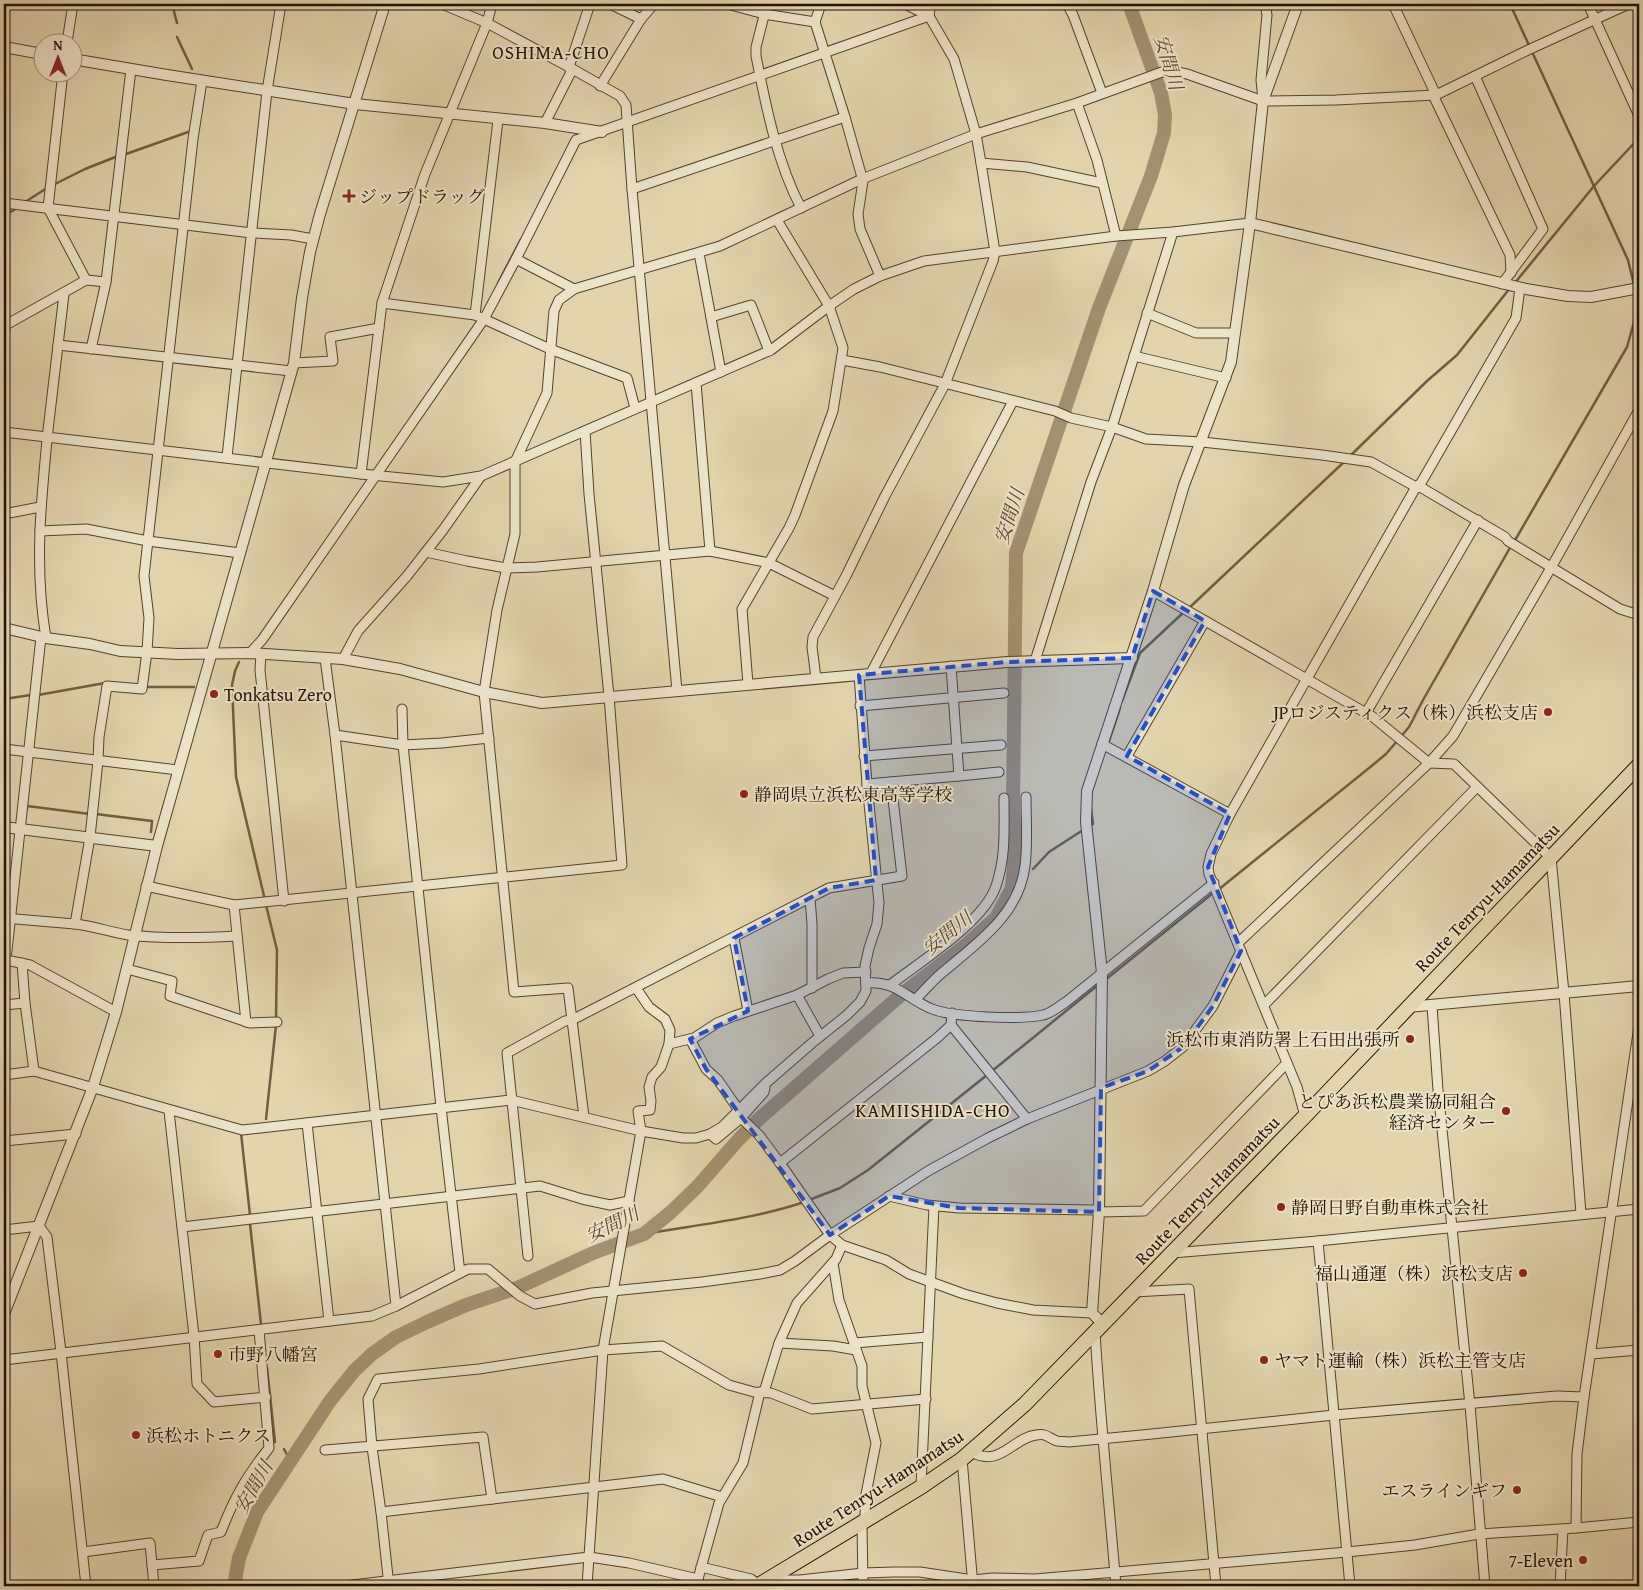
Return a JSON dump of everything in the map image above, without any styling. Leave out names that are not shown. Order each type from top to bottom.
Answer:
[{"type":"main road","name":"Route Tenryu-Hamamatsu","points":[[761,1584],[921,1487],[967,1456],[1025,1404],[1639,766]]},
{"type":"street","points":[[69,32],[73,4]]},
{"type":"street","points":[[227,457],[267,91],[281,4]]},
{"type":"street","points":[[4,1314],[76,1134],[93,1087],[116,1012],[156,846],[292,367],[313,240],[385,4]]},
{"type":"street","points":[[442,4],[487,23],[569,67],[620,96],[626,105],[677,691]]},
{"type":"street","points":[[361,474],[382,303],[425,174],[487,23],[492,4]]},
{"type":"street","points":[[545,123],[571,72],[569,67],[590,4]]},
{"type":"street","points":[[610,4],[641,19]]},
{"type":"street","points":[[600,86],[641,19],[654,4]]},
{"type":"street","points":[[727,4],[764,14],[815,22]]},
{"type":"street","points":[[767,4],[756,47],[760,75],[776,141],[794,195],[801,208]]},
{"type":"street","points":[[821,4],[815,22],[863,182],[858,214],[860,229],[880,276]]},
{"type":"street","points":[[816,678],[812,647],[813,637],[945,384],[995,252],[976,134],[954,59],[929,16],[905,4]]},
{"type":"street","points":[[929,16],[933,4]]},
{"type":"street","points":[[1066,4],[1073,15],[1102,93]]},
{"type":"street","points":[[1116,1586],[1102,1438],[1099,1328],[1092,1313],[1099,1212],[1102,974],[1086,822],[1087,791],[1132,658],[1184,485],[1231,362],[1250,223],[1263,101],[1261,80],[1267,15],[1265,4]]},
{"type":"street","points":[[1263,101],[1298,4]]},
{"type":"street","points":[[1393,4],[1510,256],[1510,273]]},
{"type":"street","points":[[1588,4],[1639,116]]},
{"type":"street","points":[[584,1117],[568,988],[514,992],[484,692],[494,628],[515,534],[515,462],[547,393],[554,311],[559,300],[574,289],[720,246],[862,179],[976,134],[1077,103],[1162,72],[1172,71],[1187,74],[1263,101],[1336,100],[1434,95],[1629,4]]},
{"type":"street","points":[[284,901],[260,670],[256,654],[262,640],[484,318],[576,140],[929,16]]},
{"type":"street","points":[[4,47],[32,52]]},
{"type":"street","points":[[82,61],[355,104],[450,113],[498,120],[545,123],[602,132]]},
{"type":"street","points":[[91,349],[106,282],[131,68]]},
{"type":"street","points":[[1475,76],[1543,229],[1504,284]]},
{"type":"street","points":[[75,924],[90,837],[99,737],[107,686],[142,689],[149,618],[144,576],[202,81]]},
{"type":"street","points":[[62,82],[48,208],[86,280]]},
{"type":"street","points":[[1077,103],[1097,160],[1116,236]]},
{"type":"street","points":[[632,189],[845,117]]},
{"type":"street","points":[[475,314],[498,120]]},
{"type":"street","points":[[981,163],[1027,167],[1102,184]]},
{"type":"street","points":[[4,203],[252,233],[291,235],[313,240]]},
{"type":"street","points":[[748,684],[742,609],[792,521],[828,429],[833,411],[843,348],[829,306],[777,220]]},
{"type":"street","points":[[4,432],[443,482],[481,476],[770,351],[854,289],[880,276],[924,261],[1116,236],[1173,232],[1250,223],[1519,288],[1568,296],[1591,297],[1634,289]]},
{"type":"street","points":[[1030,661],[1091,482],[1112,427],[1173,232]]},
{"type":"street","points":[[699,253],[721,372]]},
{"type":"street","points":[[516,259],[574,289]]},
{"type":"street","points":[[4,326],[86,280],[106,282]]},
{"type":"street","points":[[1304,1116],[1297,1087],[1214,884],[1208,867],[1210,854],[1230,814],[1306,679],[1516,318],[1519,288]]},
{"type":"street","points":[[64,294],[40,507],[39,555],[43,637],[20,829],[7,918],[5,960],[22,963],[64,982],[116,1012]]},
{"type":"street","points":[[382,303],[475,314],[550,349],[627,378],[635,408]]},
{"type":"street","points":[[711,317],[751,305],[770,351]]},
{"type":"street","points":[[1147,314],[1196,333],[1235,333]]},
{"type":"street","points":[[58,345],[236,365],[292,367],[333,361],[330,337],[379,328]]},
{"type":"street","points":[[1134,356],[1226,378]]},
{"type":"street","points":[[842,360],[880,367],[1056,411],[1071,418],[1112,427],[1146,439],[1202,442],[1371,462],[1478,520],[1505,537],[1508,541],[1620,609],[1639,615]]},
{"type":"street","points":[[696,383],[710,551]]},
{"type":"street","points":[[871,673],[1013,401]]},
{"type":"street","points":[[4,1360],[372,1316],[396,1306],[468,1269],[488,1269],[520,1296],[535,1304],[612,1291],[702,1282],[780,1270],[795,1262],[830,1235],[928,1171],[1027,1119],[1101,1088],[1148,1071],[1183,1047],[1213,1006],[1240,947],[1429,762],[1453,736],[1552,566],[1639,410]]},
{"type":"street","points":[[146,886],[234,905],[622,865],[585,431]]},
{"type":"street","points":[[343,659],[358,631],[407,576],[481,476]]},
{"type":"street","points":[[4,514],[40,507]]},
{"type":"street","points":[[1366,713],[1478,520]]},
{"type":"street","points":[[40,531],[86,530],[148,541],[240,552]]},
{"type":"street","points":[[426,552],[506,568],[710,551],[768,564],[835,596]]},
{"type":"street","points":[[1153,591],[1366,713],[1429,762],[1454,764],[1551,858],[1582,1214]]},
{"type":"street","points":[[1127,756],[1205,621]]},
{"type":"street","points":[[4,628],[120,651],[256,654],[343,659],[400,669],[484,692],[542,703],[951,666],[1007,662],[1132,658]]},
{"type":"street","points":[[325,658],[335,735],[396,1306]]},
{"type":"street","points":[[951,666],[960,776]]},
{"type":"street","points":[[4,1075],[34,1071],[169,1111],[242,1130],[511,1100],[683,1138],[696,1138],[710,1134],[741,1115],[766,1083],[847,1015],[860,1002],[866,991],[868,948],[877,924],[879,903],[858,675]]},
{"type":"street","points":[[860,706],[1004,694]]},
{"type":"street","points":[[402,709],[403,745],[460,1273]]},
{"type":"street","points":[[335,735],[403,745],[489,738]]},
{"type":"street","points":[[1102,744],[1230,814]]},
{"type":"street","points":[[864,756],[1001,745]]},
{"type":"street","points":[[4,749],[178,770]]},
{"type":"street","points":[[867,784],[1000,772]]},
{"type":"street","points":[[528,1256],[507,1053],[565,1021],[572,1020],[636,988],[830,888],[902,876],[891,782]]},
{"type":"street","points":[[1264,1006],[1477,787]]},
{"type":"street","points":[[916,999],[942,973],[985,937],[1004,916],[1018,889],[1025,867],[1026,797]]},
{"type":"street","points":[[890,985],[966,926],[985,905],[996,888],[1002,864],[1004,845],[1004,798]]},
{"type":"street","points":[[4,827],[156,846]]},
{"type":"street","points":[[866,983],[879,982],[890,985],[931,1008],[952,1013],[1024,1017],[1044,1015],[1066,1002],[1214,884]]},
{"type":"street","points":[[810,898],[812,988]]},
{"type":"street","points":[[234,905],[246,1022]]},
{"type":"street","points":[[7,918],[90,925],[130,935],[176,939],[237,936]]},
{"type":"street","points":[[734,938],[748,1011]]},
{"type":"street","points":[[22,963],[34,1071]]},
{"type":"street","points":[[127,969],[172,981],[170,996],[250,1024],[276,1022]]},
{"type":"street","points":[[669,1044],[690,1039],[748,1011],[797,995],[843,973],[866,972]]},
{"type":"street","points":[[1408,1007],[1639,986]]},
{"type":"street","points":[[587,1586],[603,1350],[641,1130],[638,1111],[650,1110],[649,1087],[652,1077],[661,1067],[669,1044],[670,1030],[665,1019],[649,1007],[636,988]]},
{"type":"street","points":[[797,995],[820,1036]]},
{"type":"street","points":[[4,1005],[25,1003]]},
{"type":"street","points":[[1432,1006],[1470,1404],[1479,1534],[1485,1586]]},
{"type":"street","points":[[952,1013],[951,1025],[1027,1119]]},
{"type":"street","points":[[780,1163],[951,1025]]},
{"type":"street","points":[[1576,1528],[1577,1454],[1584,1397],[1639,1026]]},
{"type":"street","points":[[690,1039],[706,1069],[718,1080],[741,1115],[780,1163],[830,1235],[842,1246],[886,1260],[909,1274],[930,1282],[997,1303],[1033,1310],[1092,1313]]},
{"type":"street","points":[[888,1196],[934,1206],[1095,1210],[1099,1212],[1144,1211],[1287,1063]]},
{"type":"street","points":[[169,1111],[198,1384],[214,1402],[266,1397]]},
{"type":"street","points":[[307,1123],[329,1321]]},
{"type":"street","points":[[4,1142],[76,1134]]},
{"type":"street","points":[[182,1227],[540,1186],[610,1206],[629,1201]]},
{"type":"street","points":[[921,1487],[934,1206]]},
{"type":"street","points":[[1172,1253],[1318,1241],[1639,1209]]},
{"type":"street","points":[[4,1230],[39,1226]]},
{"type":"street","points":[[39,1226],[47,1237],[86,1586]]},
{"type":"street","points":[[1318,1241],[1350,1586]]},
{"type":"street","points":[[344,1586],[389,1584],[588,1557],[629,1563],[697,1583],[718,1503],[743,1463],[762,1392],[779,1343],[797,1302],[833,1263],[842,1246]]},
{"type":"street","points":[[833,1263],[839,1300],[862,1366],[862,1386],[876,1443],[866,1494],[865,1515],[862,1523],[863,1586]]},
{"type":"street","points":[[1134,1292],[1189,1290],[1216,1586]]},
{"type":"street","points":[[152,1565],[199,1561],[208,1536],[221,1532],[248,1474],[269,1448],[259,1330]]},
{"type":"street","points":[[779,1343],[855,1346],[928,1337]]},
{"type":"street","points":[[389,1584],[368,1399],[378,1379],[479,1369],[603,1350],[662,1346],[730,1385],[754,1392],[762,1392],[812,1409],[926,1399]]},
{"type":"street","points":[[1591,1354],[1639,1350]]},
{"type":"street","points":[[973,1583],[967,1456],[995,1456],[1005,1452],[1025,1438],[1036,1435],[1049,1436],[1058,1441],[1102,1438],[1334,1415],[1557,1396],[1584,1397]]},
{"type":"street","points":[[325,1450],[483,1437],[492,1499]]},
{"type":"street","points":[[381,1512],[663,1479],[722,1497]]},
{"type":"street","points":[[701,1567],[751,1579],[761,1584],[863,1573],[920,1572],[973,1583],[993,1578],[1036,1579],[1347,1552],[1415,1545],[1479,1534],[1639,1522]]},
{"type":"street","points":[[1560,1586],[1563,1529]]},
{"type":"street","points":[[83,1552],[150,1543],[154,1586]]},
{"type":"highlighted area","points":[[1153,591],[1205,621],[1127,756],[1230,814],[1208,867],[1241,951],[1213,1006],[1183,1047],[1148,1071],[1101,1088],[1099,1212],[959,1208],[889,1196],[830,1235],[706,1069],[690,1039],[748,1011],[734,938],[829,888],[876,880],[859,675],[1007,662],[1132,658]]},
{"type":"waterway","points":[[172,4],[177,23]]},
{"type":"waterway","name":"安間川","points":[[234,1586],[239,1558],[257,1512],[330,1401],[354,1371],[372,1354],[396,1337],[427,1322],[466,1305],[517,1288],[593,1253],[644,1234],[697,1187],[760,1118],[902,994],[967,944],[996,918],[1012,888],[1015,852],[1013,805],[1016,553],[1099,308],[1151,176],[1164,133],[1165,115],[1161,93],[1129,4]]},
{"type":"waterway","points":[[1510,4],[1628,260],[1634,285]]},
{"type":"waterway","points":[[177,37],[192,69]]},
{"type":"waterway","points":[[126,154],[191,131]]},
{"type":"waterway","points":[[1514,284],[1594,186],[1639,138]]},
{"type":"waterway","points":[[53,185],[85,169],[118,156]]},
{"type":"waterway","points":[[25,202],[47,188]]},
{"type":"waterway","points":[[4,216],[17,208]]},
{"type":"waterway","points":[[498,283],[521,239]]},
{"type":"waterway","points":[[1349,457],[1427,381],[1457,355],[1510,288]]},
{"type":"waterway","points":[[1514,542],[1627,347],[1634,322],[1635,291]]},
{"type":"waterway","points":[[1189,608],[1345,461]]},
{"type":"waterway","points":[[1218,890],[1386,754],[1409,727],[1511,546]]},
{"type":"waterway","points":[[1122,701],[1140,653],[1185,611]]},
{"type":"waterway","points":[[239,662],[232,685],[236,777],[264,896]]},
{"type":"waterway","points":[[38,695],[105,683]]},
{"type":"waterway","points":[[147,687],[194,687]]},
{"type":"waterway","points":[[4,699],[31,695]]},
{"type":"waterway","points":[[1108,744],[1120,708]]},
{"type":"waterway","points":[[27,809],[27,806],[90,814]]},
{"type":"waterway","points":[[1090,826],[1093,824],[1091,808]]},
{"type":"waterway","points":[[96,814],[152,821],[151,832]]},
{"type":"waterway","points":[[1033,869],[1049,852],[1083,830]]},
{"type":"waterway","points":[[1105,980],[1213,893]]},
{"type":"waterway","points":[[266,905],[277,950],[276,1019]]},
{"type":"waterway","points":[[992,1071],[1098,985]]},
{"type":"waterway","points":[[266,1119],[276,1025]]},
{"type":"waterway","points":[[809,1200],[840,1188],[868,1170],[987,1075]]},
{"type":"waterway","points":[[243,1133],[241,1133],[250,1215]]},
{"type":"waterway","points":[[644,1234],[766,1213],[804,1202]]},
{"type":"waterway","points":[[250,1224],[261,1324]]},
{"type":"waterway","points":[[267,1368],[275,1442]]},
{"type":"waterway","points":[[284,1449],[291,1462]]},
{"type":"place","name":"ジップドラッグ","points":[[349,196]]},
{"type":"place","name":"Tonkatsu Zero","points":[[214,694]]},
{"type":"place","name":"JPロジスティクス（株）浜松支店","points":[[1548,712]]},
{"type":"place","name":"静岡県立浜松東高等学校","points":[[744,794]]},
{"type":"place","name":"浜松市東消防署上石田出張所","points":[[1410,1039]]},
{"type":"place","name":"とぴあ浜松農業協同組合 経済センター","points":[[1506,1111]]},
{"type":"place","name":"静岡日野自動車株式会社","points":[[1281,1207]]},
{"type":"place","name":"福山通運（株）浜松支店","points":[[1523,1273]]},
{"type":"place","name":"市野八幡宮","points":[[218,1354]]},
{"type":"place","name":"ヤマト運輸（株）浜松主管支店","points":[[1264,1360]]},
{"type":"place","name":"浜松ホトニクス","points":[[136,1435]]},
{"type":"place","name":"エスラインギフ","points":[[1517,1490]]},
{"type":"place","name":"7-Eleven","points":[[1583,1560]]},
{"type":"district","name":"OSHIMA-CHO","points":[[551,52]]},
{"type":"district","name":"KAMIISHIDA-CHO","points":[[933,1110]]}]
